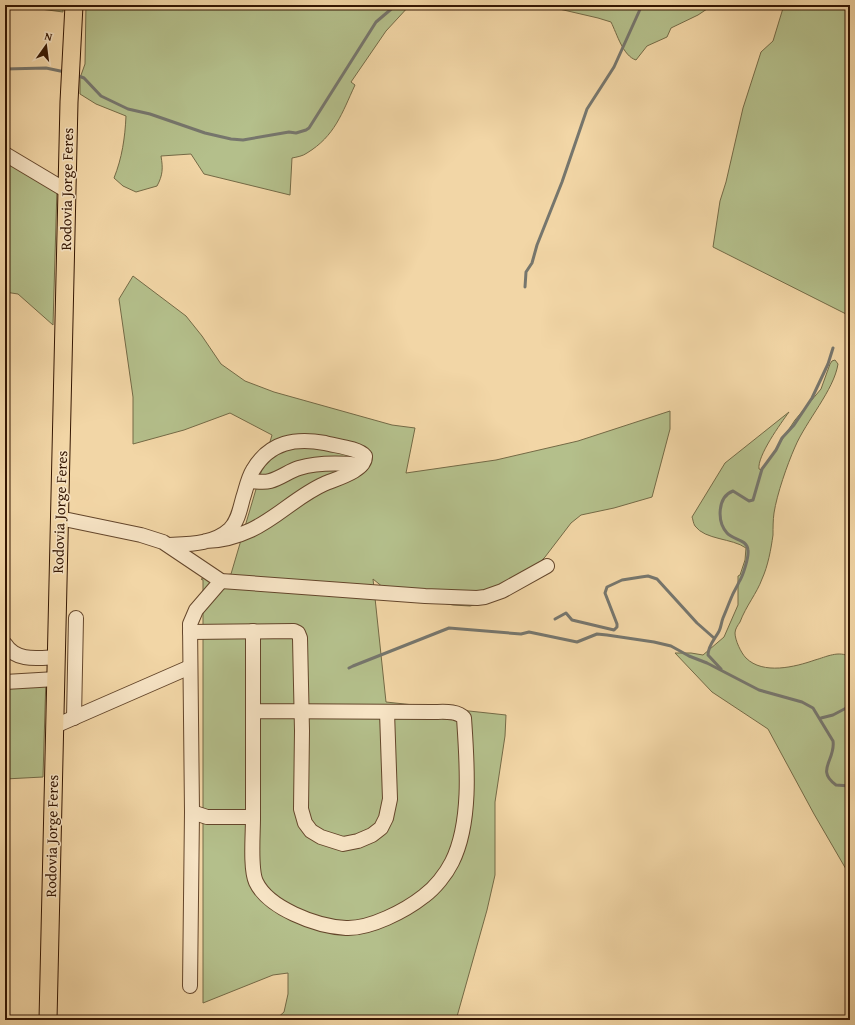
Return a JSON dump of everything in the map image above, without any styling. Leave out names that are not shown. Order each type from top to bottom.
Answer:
[{"type":"main road","name":"Rodovia Jorge Feres","points":[[48,1020],[69,102],[74,5]]},
{"type":"street","points":[[5,154],[67,191]]},
{"type":"street","points":[[169,545],[206,541],[232,538],[252,530],[270,519],[304,494],[316,487],[349,473],[362,465],[365,456],[360,452],[309,441],[289,442],[275,448],[267,454],[254,469],[237,517],[232,526],[222,535],[206,541]]},
{"type":"street","points":[[249,481],[271,481],[297,468],[318,464],[346,463],[362,465]]},
{"type":"street","points":[[59,518],[152,538],[169,545],[221,581],[424,596],[476,598],[486,597],[502,592],[547,566]]},
{"type":"street","points":[[190,986],[192,812],[190,624],[193,614],[221,581]]},
{"type":"street","points":[[74,718],[76,618]]},
{"type":"street","points":[[253,631],[253,711],[253,869],[255,880],[260,889],[272,901],[309,921],[329,927],[348,928],[368,925],[398,912],[425,896],[440,880],[452,862],[459,844],[464,823],[467,793],[464,718],[453,712],[253,711]]},
{"type":"street","points":[[190,632],[294,631],[298,633],[300,638],[301,809],[305,823],[311,831],[321,837],[343,844],[358,841],[372,835],[381,828],[386,818],[390,799],[387,712]]},
{"type":"street","points":[[5,644],[13,653],[24,657],[56,657]]},
{"type":"street","points":[[55,726],[190,667]]},
{"type":"street","points":[[5,682],[56,679]]},
{"type":"street","points":[[192,812],[207,817],[253,817]]},
{"type":"green space","points":[[10,5],[63,5],[63,12]]},
{"type":"green space","points":[[86,5],[410,5],[386,31],[351,82],[355,85],[337,123],[331,131],[317,146],[307,153],[302,156],[292,158],[290,195],[204,174],[191,154],[161,156],[162,171],[157,186],[136,192],[123,186],[114,178],[123,148],[126,116],[96,104],[80,94],[80,78],[85,64]]},
{"type":"green space","points":[[542,5],[713,5],[698,15],[671,28],[667,37],[647,46],[636,60],[627,54],[611,22]]},
{"type":"green space","points":[[784,5],[850,5],[850,316],[713,247],[720,201],[726,182],[743,108],[761,52],[773,41]]},
{"type":"green space","points":[[5,159],[57,187],[53,325],[18,294],[5,292]]},
{"type":"green space","points":[[133,276],[186,316],[221,364],[245,381],[274,392],[392,425],[415,428],[406,473],[496,460],[578,441],[670,411],[670,429],[652,497],[614,508],[581,515],[571,523],[545,557],[531,571],[485,602],[470,606],[453,605],[390,593],[373,579],[386,702],[506,715],[505,736],[495,802],[495,875],[487,910],[456,1020],[275,1020],[284,1012],[288,994],[288,973],[273,975],[203,1003],[203,580],[201,579],[231,574],[272,435],[230,413],[184,430],[133,444],[133,397],[119,299]]},
{"type":"green space","points":[[835,360],[838,364],[826,395],[800,437],[792,454],[775,505],[773,535],[766,569],[760,584],[737,627],[735,636],[740,650],[746,658],[753,663],[770,668],[789,667],[837,654],[850,657],[850,876],[814,814],[768,729],[712,692],[675,653],[703,655],[724,637],[738,605],[738,576],[740,575],[745,560],[746,548],[734,542],[699,531],[694,524],[692,517],[725,463],[789,412],[770,440],[762,456],[759,463],[759,469],[762,470],[795,420],[821,389],[830,364]]},
{"type":"green space","points":[[46,676],[43,777],[5,779],[5,680]]},
{"type":"waterway","points":[[76,75],[84,78],[101,96],[128,109],[150,114],[205,133],[243,140],[289,132],[296,133],[309,128],[376,22],[396,5]]},
{"type":"waterway","points":[[525,287],[526,272],[532,263],[537,245],[562,182],[587,109],[614,67],[642,5]]},
{"type":"waterway","points":[[5,69],[46,68],[65,72]]},
{"type":"waterway","points":[[721,669],[708,655],[708,652],[719,631],[723,618],[742,575],[747,562],[748,553],[747,546],[727,533],[721,523],[721,504],[728,494],[733,491],[749,501],[753,500],[762,469],[776,450],[782,438],[794,425],[812,398],[828,364],[833,348]]},
{"type":"waterway","points":[[555,619],[566,613],[572,620],[614,630],[617,627],[617,624],[605,593],[607,587],[622,580],[648,576],[657,579],[697,623],[714,638]]},
{"type":"waterway","points":[[349,668],[449,628],[521,634],[529,632],[577,642],[597,634],[654,642],[671,646],[759,690],[802,702],[813,708],[833,741],[832,754],[828,764],[827,774],[830,780],[836,785],[850,786]]},
{"type":"waterway","points":[[821,718],[833,715],[850,706]]}]
